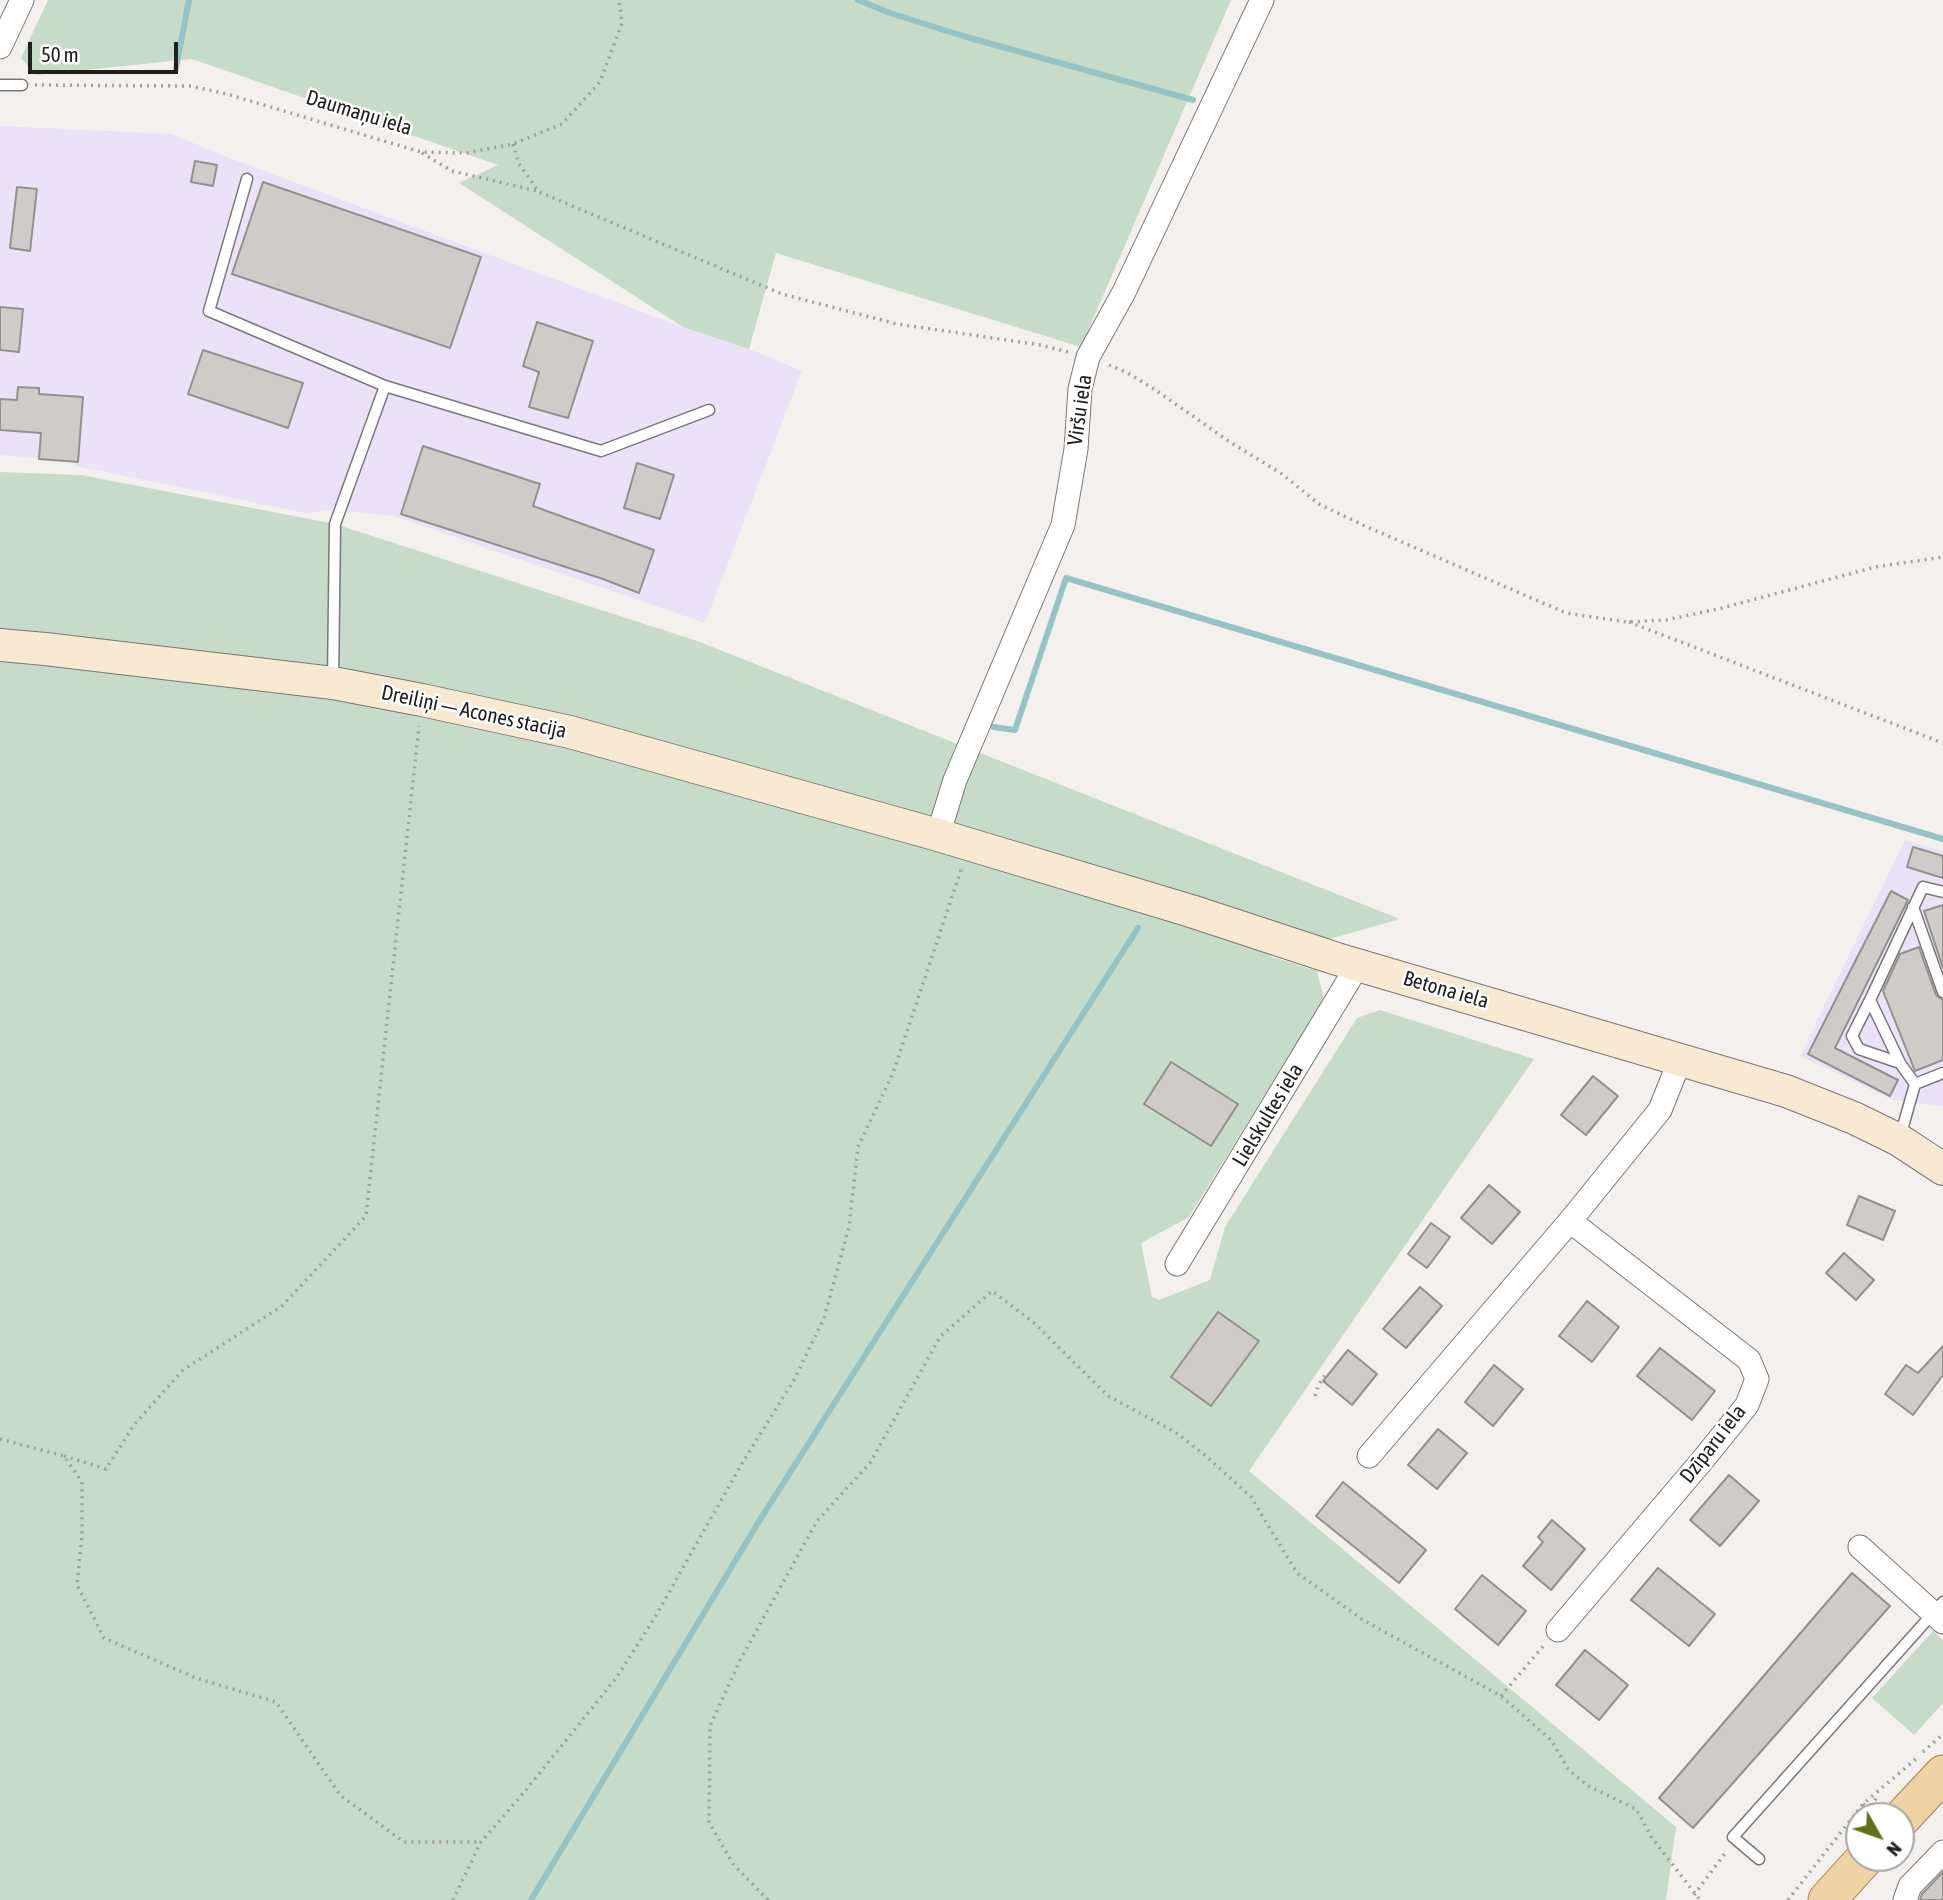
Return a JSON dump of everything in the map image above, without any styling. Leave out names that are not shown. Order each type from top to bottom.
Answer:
[{"type":"main road","name":"Dreiliņi — Acones stacija","points":[[0,645],[333,683],[422,699],[570,732],[938,835]]},
{"type":"main road","name":"Betona iela","points":[[938,835],[1191,911],[1358,965],[1786,1091],[1854,1118],[1899,1140],[1943,1169]]},
{"type":"main road","points":[[1890,1802],[1943,1773]]},
{"type":"main road","points":[[1832,1898],[1853,1872]]},
{"type":"street","points":[[0,47],[22,0]]},
{"type":"street","name":"Viršu iela","points":[[938,835],[955,780],[1062,525],[1076,449],[1080,390],[1088,357],[1124,292],[1262,0]]},
{"type":"street","name":"Lielskultes iela","points":[[1177,1264],[1358,965]]},
{"type":"street","points":[[1368,1455],[1570,1221],[1660,1110],[1680,1060]]},
{"type":"street","name":"Dzīparu iela","points":[[1558,1630],[1702,1462],[1747,1405],[1757,1379],[1749,1360],[1570,1221]]},
{"type":"street","points":[[1860,1547],[1940,1612]]},
{"type":"street","points":[[1905,1900],[1910,1886],[1943,1852]]},
{"type":"lane","points":[[0,85],[22,85]]},
{"type":"lane","points":[[247,179],[209,311],[385,386],[601,452],[709,410]]},
{"type":"lane","points":[[333,683],[335,524],[385,386]]},
{"type":"lane","points":[[1900,1063],[1859,1049],[1852,1036],[1923,887],[1943,892]]},
{"type":"lane","points":[[1913,907],[1943,992]]},
{"type":"lane","points":[[1870,1000],[1900,1063],[1915,1084]]},
{"type":"lane","points":[[1915,1084],[1943,1073]]},
{"type":"lane","points":[[1899,1140],[1915,1084]]},
{"type":"lane","points":[[1759,1859],[1733,1837],[1940,1612]]},
{"type":"path","name":"Daumaņu iela","points":[[22,85],[190,86],[227,94],[421,152],[466,153],[513,144],[562,124],[600,82],[622,23],[619,0]]},
{"type":"path","points":[[513,144],[519,164],[539,192]]},
{"type":"path","points":[[421,152],[452,171],[539,192],[782,294],[897,324],[1041,345],[1088,357],[1128,373],[1282,474],[1319,504],[1566,613],[1627,622],[1666,620],[1722,608],[1875,567],[1943,557]]},
{"type":"path","points":[[1627,622],[1943,743]]},
{"type":"path","points":[[0,1439],[106,1469],[134,1424],[183,1370],[282,1306],[366,1216],[422,699]]},
{"type":"path","points":[[453,1900],[481,1842],[617,1677],[655,1618],[744,1461],[794,1380],[824,1318],[849,1227],[858,1147],[893,1073],[956,886]]},
{"type":"path","points":[[768,1900],[733,1864],[709,1822],[710,1726],[739,1662],[817,1521],[870,1463],[940,1337],[992,1291],[1034,1323],[1108,1396],[1175,1432],[1251,1497],[1297,1573],[1363,1620],[1501,1696],[1552,1741],[1568,1769],[1588,1786],[1636,1809],[1652,1838],[1700,1900]]},
{"type":"path","points":[[1315,1396],[1326,1373]]},
{"type":"path","points":[[64,1457],[82,1482],[78,1585],[104,1638],[195,1678],[276,1702],[341,1795],[404,1842],[481,1842]]},
{"type":"path","points":[[1501,1696],[1558,1630]]},
{"type":"path","points":[[1884,1802],[1943,1734]]},
{"type":"path","points":[[1788,1900],[1845,1830]]},
{"type":"path","points":[[1694,1895],[1721,1861]]},
{"type":"shaded area","points":[[0,126],[172,134],[227,157],[683,327],[749,349],[802,371],[705,623],[394,516],[332,510],[306,513],[75,466],[75,461],[0,455]]},
{"type":"shaded area","points":[[1905,840],[1943,851],[1943,1106],[1893,1100],[1800,1056]]},
{"type":"green space","points":[[48,0],[1231,0],[1081,347],[776,253],[749,349],[683,327],[459,183],[498,165],[192,59],[36,75],[21,58]]},
{"type":"green space","points":[[0,472],[81,475],[335,524],[697,641],[1400,919],[1270,956],[1317,971],[1324,999],[1189,1217],[1141,1243],[1152,1297],[1159,1300],[1210,1280],[1225,1227],[1357,1018],[1380,1010],[1534,1059],[1249,1471],[1676,1827],[1666,1900],[0,1900]]},
{"type":"green space","points":[[1933,1631],[1943,1640],[1943,1703],[1914,1735],[1872,1698]]},
{"type":"building","points":[[195,161],[217,165],[213,186],[191,182]]},
{"type":"building","points":[[263,182],[481,257],[450,348],[232,274]]},
{"type":"building","points":[[17,187],[37,189],[30,251],[10,248]]},
{"type":"building","points":[[0,307],[23,309],[19,352],[0,350]]},
{"type":"building","points":[[537,322],[593,341],[568,418],[529,407],[539,372],[523,366]]},
{"type":"building","points":[[203,350],[303,383],[288,428],[188,394]]},
{"type":"building","points":[[18,387],[39,388],[39,394],[83,397],[78,462],[39,459],[41,433],[0,430],[0,399],[17,400]]},
{"type":"building","points":[[423,446],[540,484],[533,506],[654,550],[639,593],[401,514]]},
{"type":"building","points":[[637,463],[674,475],[660,519],[624,508]]},
{"type":"building","points":[[1913,847],[1943,856],[1943,878],[1907,867]]},
{"type":"building","points":[[1891,891],[1908,900],[1835,1048],[1898,1080],[1890,1096],[1808,1054]]},
{"type":"building","points":[[1943,905],[1943,968],[1924,911]]},
{"type":"building","points":[[1919,947],[1936,995],[1943,1000],[1943,1060],[1915,1071],[1883,991],[1900,954]]},
{"type":"building","points":[[1171,1062],[1238,1104],[1211,1146],[1144,1104]]},
{"type":"building","points":[[1593,1076],[1618,1096],[1586,1135],[1561,1115]]},
{"type":"building","points":[[1489,1185],[1520,1212],[1492,1244],[1461,1218]]},
{"type":"building","points":[[1859,1196],[1895,1211],[1883,1240],[1847,1225]]},
{"type":"building","points":[[1431,1223],[1450,1237],[1427,1268],[1408,1254]]},
{"type":"building","points":[[1844,1253],[1874,1280],[1856,1300],[1826,1273]]},
{"type":"building","points":[[1420,1287],[1442,1306],[1406,1348],[1383,1329]]},
{"type":"building","points":[[1587,1301],[1619,1327],[1592,1362],[1559,1336]]},
{"type":"building","points":[[1218,1312],[1259,1341],[1211,1406],[1171,1377]]},
{"type":"building","points":[[1943,1346],[1943,1375],[1913,1415],[1885,1394],[1906,1365],[1918,1373]]},
{"type":"building","points":[[1660,1348],[1715,1391],[1692,1420],[1637,1376]]},
{"type":"building","points":[[1348,1350],[1377,1374],[1352,1405],[1323,1381]]},
{"type":"building","points":[[1494,1365],[1523,1389],[1493,1426],[1465,1402]]},
{"type":"building","points":[[1438,1429],[1467,1453],[1437,1489],[1408,1465]]},
{"type":"building","points":[[1729,1475],[1759,1501],[1720,1546],[1690,1520]]},
{"type":"building","points":[[1343,1482],[1426,1550],[1399,1583],[1316,1516]]},
{"type":"building","points":[[1552,1520],[1585,1549],[1551,1590],[1523,1566],[1543,1542],[1538,1537]]},
{"type":"building","points":[[1658,1568],[1715,1614],[1689,1646],[1631,1600]]},
{"type":"building","points":[[1852,1573],[1890,1606],[1693,1828],[1659,1798]]},
{"type":"building","points":[[1482,1575],[1526,1611],[1498,1645],[1455,1609]]},
{"type":"building","points":[[1585,1650],[1628,1685],[1599,1720],[1556,1685]]},
{"type":"building","points":[[1943,1872],[1943,1900],[1920,1900],[1922,1894]]},
{"type":"waterway","points":[[176,68],[189,0]]},
{"type":"waterway","points":[[858,0],[963,36],[1193,100]]},
{"type":"waterway","points":[[993,727],[1015,730],[1066,578],[1943,839]]},
{"type":"waterway","points":[[531,1900],[761,1518],[1138,928]]}]
